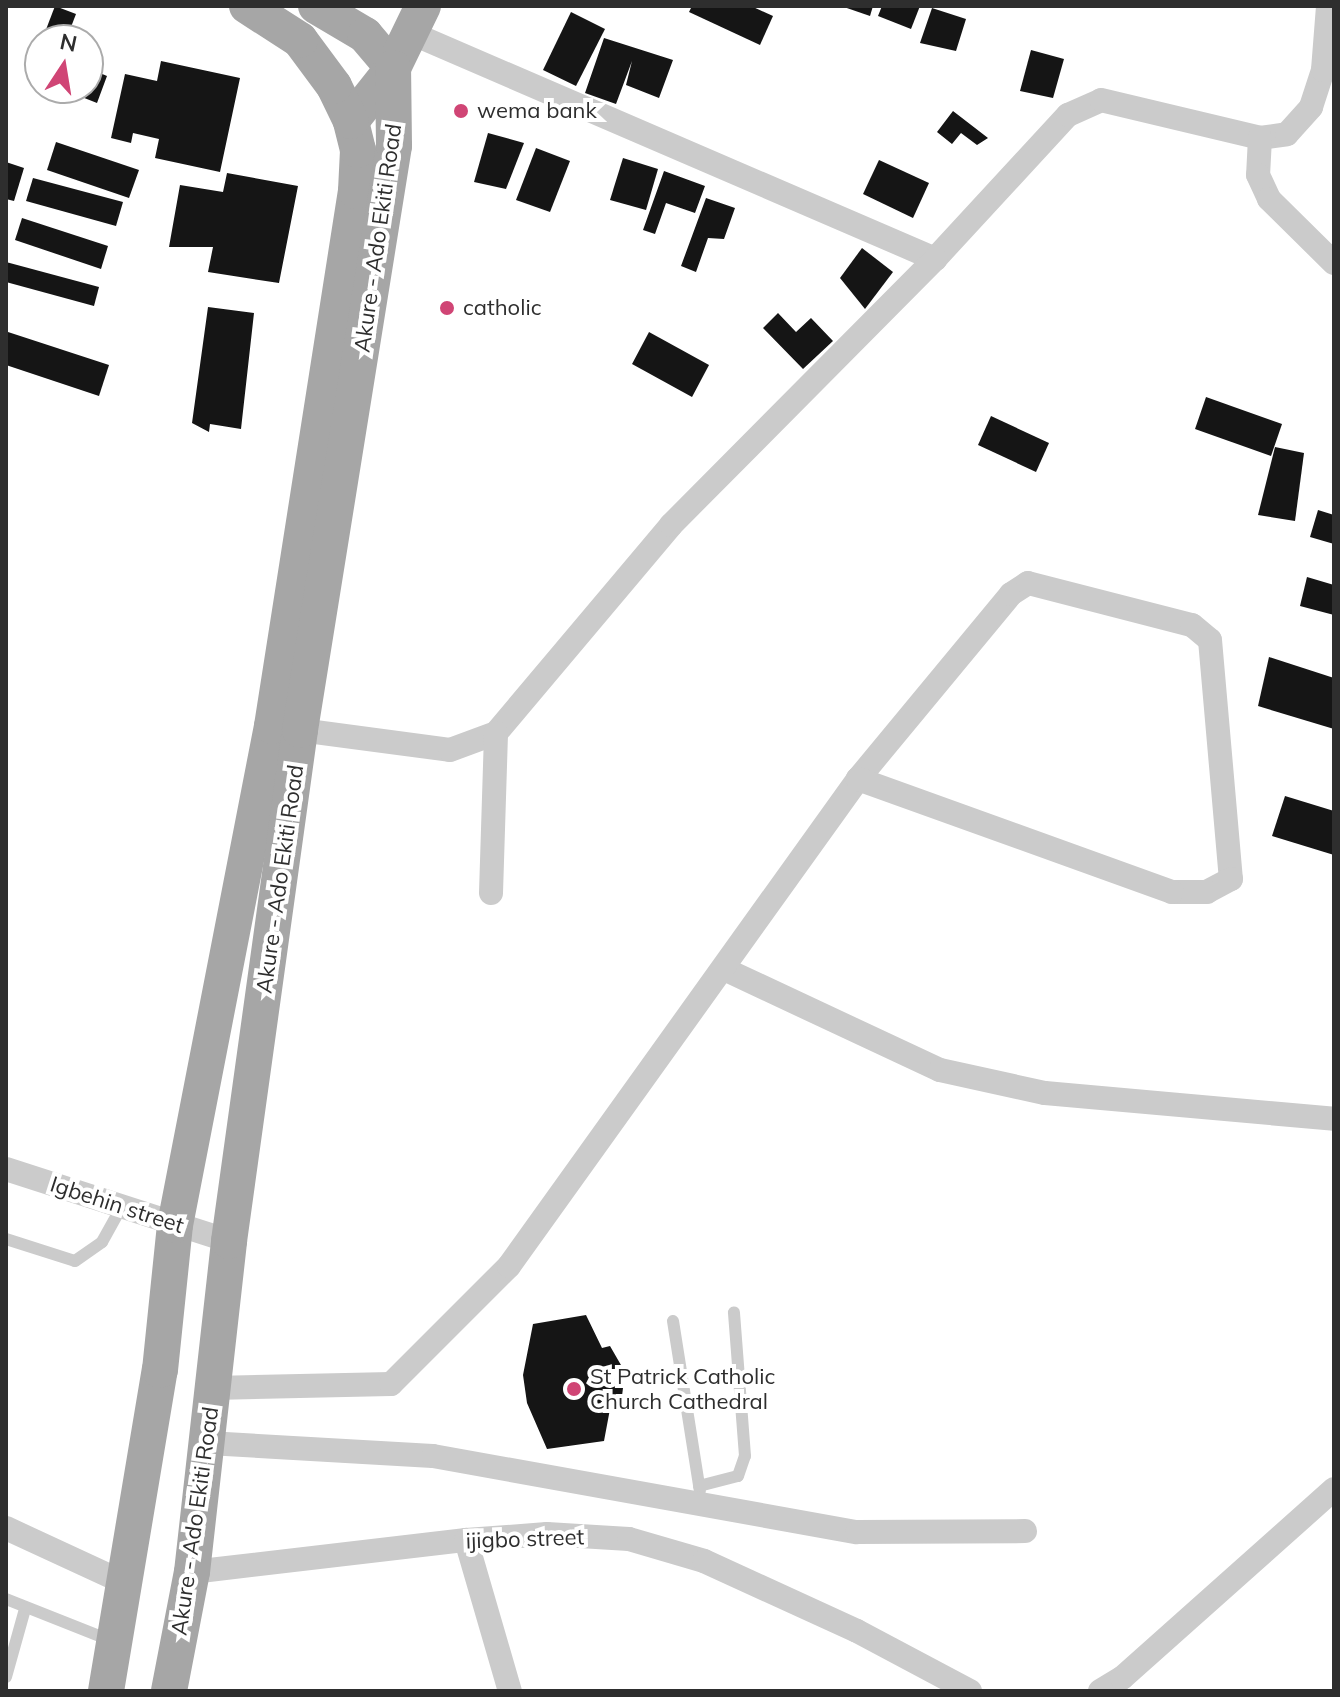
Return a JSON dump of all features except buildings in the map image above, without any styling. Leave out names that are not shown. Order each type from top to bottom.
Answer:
[{"type":"main road","name":"Akure - Ado Ekiti Road","points":[[106,1691],[127,1584],[160,1370],[175,1225],[272,726],[356,191],[358,150],[351,121],[334,86],[300,40],[247,6]]},
{"type":"main road","points":[[316,6],[365,35],[393,68]]},
{"type":"main road","points":[[351,121],[393,68],[417,20]]},
{"type":"main road","name":"Akure - Ado Ekiti Road","points":[[169,1691],[192,1572],[229,1241],[300,730],[394,146],[393,68]]},
{"type":"street","points":[[300,730],[450,750],[496,733],[671,525],[935,259],[1068,115],[1101,100],[1260,138],[1287,134],[1311,107],[1323,70],[1328,6]]},
{"type":"street","points":[[417,20],[935,259]]},
{"type":"street","points":[[1260,138],[1258,175],[1269,199],[1334,263]]},
{"type":"street","points":[[213,1388],[391,1384],[509,1266],[858,779],[1011,594],[1028,583],[1044,583],[1192,625],[1210,640],[1231,879],[1207,892],[1172,892],[858,779]]},
{"type":"street","points":[[491,893],[496,733]]},
{"type":"street","points":[[724,969],[940,1070],[1045,1093],[1334,1119]]},
{"type":"street","name":"Igbehin street","points":[[6,1169],[229,1241]]},
{"type":"street","points":[[208,1443],[433,1456],[701,1496],[857,1532],[1025,1531]]},
{"type":"street","points":[[1100,1691],[1122,1678],[1334,1489]]},
{"type":"street","points":[[6,1528],[127,1584]]},
{"type":"street","name":"ijigbo street","points":[[192,1572],[466,1540],[547,1534],[629,1539],[704,1561],[857,1631],[970,1691]]},
{"type":"street","points":[[466,1540],[510,1691]]},
{"type":"lane","points":[[6,1239],[75,1261],[102,1242],[122,1206]]},
{"type":"lane","points":[[673,1321],[701,1496],[738,1476],[745,1456],[734,1312]]},
{"type":"lane","points":[[6,1599],[115,1642]]},
{"type":"lane","points":[[6,1677],[25,1609]]},
{"type":"place","name":"wema bank","points":[[461,111]]},
{"type":"place","name":"catholic","points":[[447,308]]},
{"type":"place","name":"St Patrick Catholic Church Cathedral","points":[[574,1389]]}]
